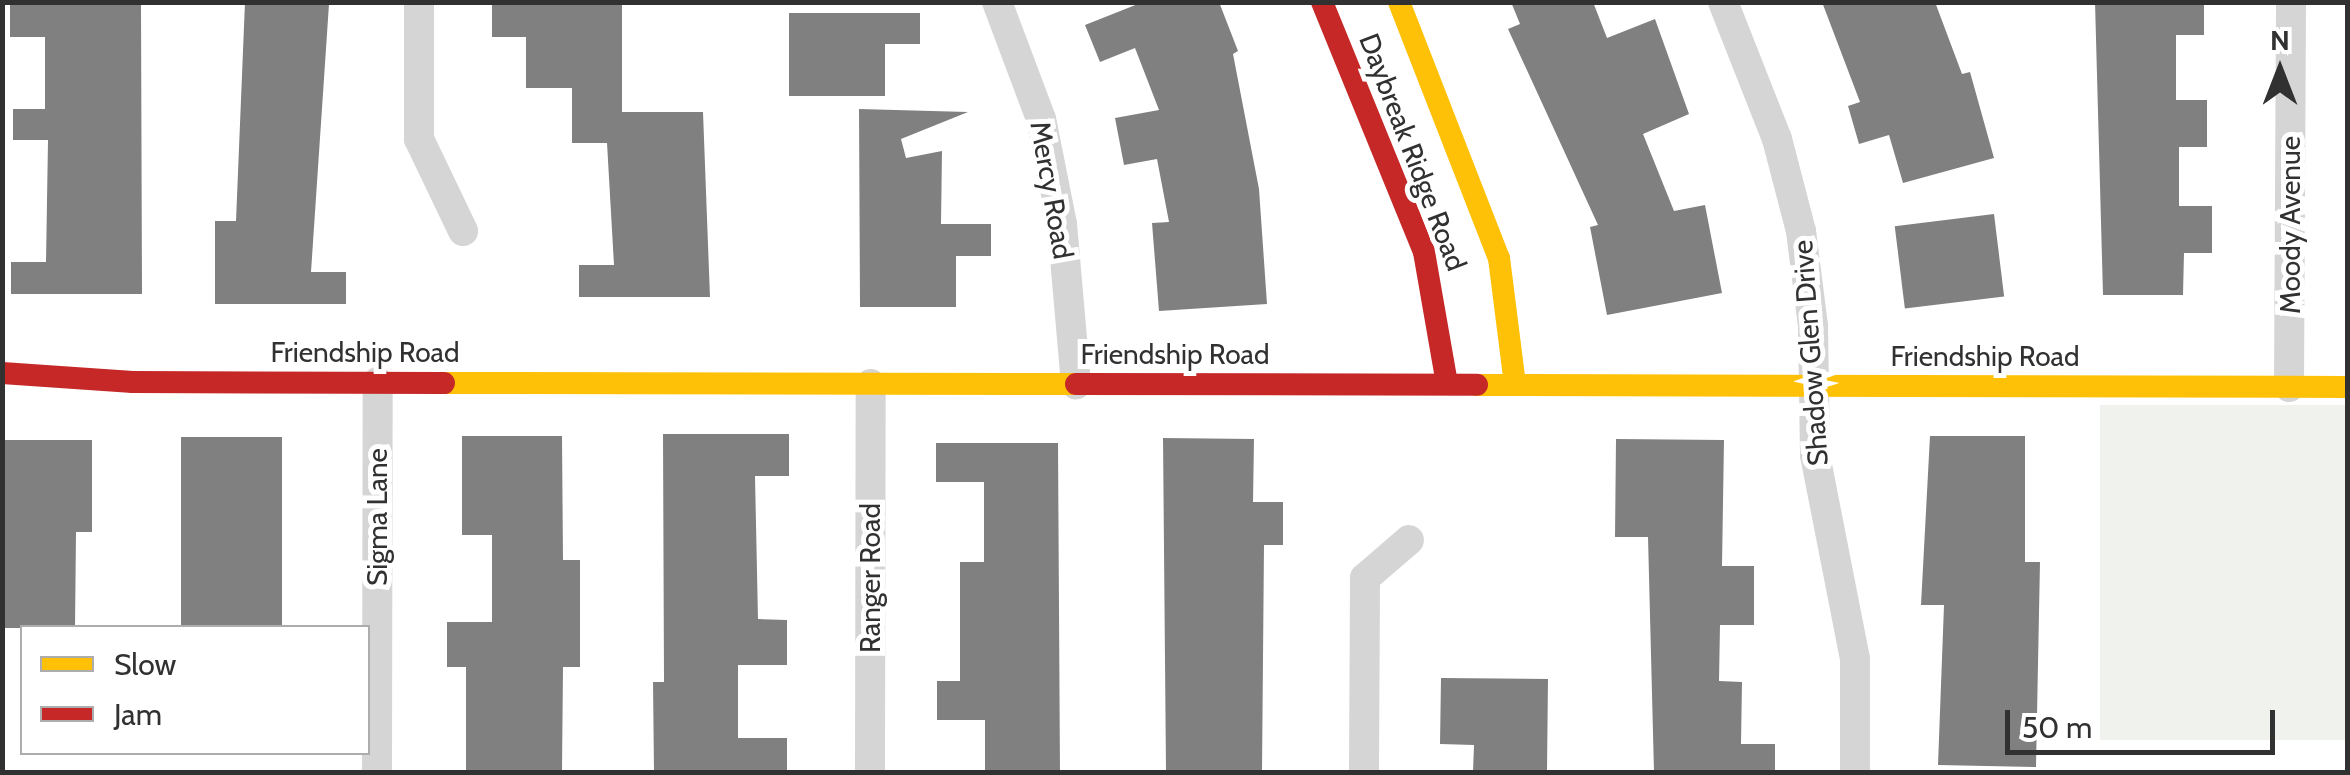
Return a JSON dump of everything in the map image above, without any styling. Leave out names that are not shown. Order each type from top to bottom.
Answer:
[{"type":"street","points":[[420,2],[419,139],[463,231]]},
{"type":"street","name":"Mercy Road","points":[[997,2],[1041,119],[1062,224],[1076,384]]},
{"type":"street","name":"Daybreak Ridge Road","points":[[1322,2],[1424,252],[1446,384]]},
{"type":"street","name":"Daybreak Ridge Road","points":[[1399,2],[1499,258],[1516,386]]},
{"type":"street","name":"Shadow Glen Drive","points":[[1724,2],[1790,185],[1808,278],[1814,455],[1855,659],[1855,772]]},
{"type":"street","name":"Moody Avenue","points":[[2289,386],[2291,2]]},
{"type":"street","name":"Friendship Road","points":[[2,374],[378,382],[2348,386]]},
{"type":"street","name":"Sigma Lane","points":[[377,772],[378,382]]},
{"type":"street","name":"Ranger Road","points":[[870,384],[870,772]]},
{"type":"street","points":[[1364,772],[1365,578],[1409,540]]},
{"type":"shaded area","points":[[2100,405],[2347,405],[2347,740],[2100,740]]},
{"type":"building","points":[[245,2],[329,4],[311,272],[346,272],[346,304],[215,304],[215,221],[236,221]]},
{"type":"building","points":[[1143,2],[1219,2],[1238,51],[1233,54],[1259,189],[1267,304],[1159,311],[1152,223],[1169,222],[1157,159],[1124,165],[1115,118],[1159,110],[1135,48],[1100,62],[1085,25]]},
{"type":"building","points":[[1511,2],[1593,2],[1607,38],[1655,19],[1689,114],[1643,134],[1674,211],[1705,205],[1722,293],[1607,315],[1590,227],[1598,225],[1508,29],[1520,24]]},
{"type":"building","points":[[1822,2],[1935,2],[1962,74],[1970,72],[1994,158],[1903,183],[1889,135],[1859,144],[1848,106],[1860,102]]},
{"type":"building","points":[[2095,2],[2204,2],[2204,35],[2176,35],[2176,100],[2207,100],[2207,147],[2179,147],[2179,206],[2212,206],[2212,253],[2184,253],[2183,295],[2103,295]]},
{"type":"building","points":[[10,5],[141,5],[142,294],[11,294],[11,262],[46,262],[48,140],[13,140],[13,109],[45,109],[45,37],[10,37]]},
{"type":"building","points":[[492,5],[622,5],[622,112],[703,112],[710,297],[579,297],[579,265],[614,265],[607,143],[572,143],[572,88],[526,88],[526,37],[492,37]]},
{"type":"building","points":[[789,13],[920,13],[920,44],[885,44],[885,96],[789,96]]},
{"type":"building","points":[[859,109],[968,112],[901,139],[906,158],[942,151],[941,224],[991,224],[991,256],[956,256],[956,307],[860,307]]},
{"type":"building","points":[[1994,214],[2004,296],[1905,309],[1895,226]]},
{"type":"building","points":[[663,434],[789,434],[789,476],[755,476],[758,619],[787,620],[787,665],[738,665],[738,738],[787,738],[787,772],[654,772],[653,682],[664,682]]},
{"type":"building","points":[[462,436],[562,436],[563,560],[580,560],[580,667],[563,667],[562,772],[466,772],[466,667],[447,667],[447,622],[492,622],[492,535],[462,535]]},
{"type":"building","points":[[1930,436],[2025,436],[2025,562],[2040,562],[2036,767],[1938,765],[1944,605],[1921,605]]},
{"type":"building","points":[[181,437],[282,437],[282,625],[181,625]]},
{"type":"building","points":[[1163,438],[1254,439],[1253,502],[1283,502],[1283,545],[1264,545],[1262,772],[1166,772]]},
{"type":"building","points":[[1616,439],[1724,440],[1722,566],[1754,566],[1754,625],[1720,625],[1719,681],[1742,682],[1741,744],[1775,744],[1775,772],[1654,772],[1648,537],[1615,537]]},
{"type":"building","points":[[2,440],[92,440],[92,532],[76,532],[75,625],[2,628]]},
{"type":"building","points":[[936,443],[1058,443],[1060,772],[985,772],[985,720],[937,720],[937,681],[960,681],[960,562],[984,562],[984,482],[936,482]]},
{"type":"building","points":[[1441,678],[1548,679],[1547,772],[1473,772],[1474,745],[1440,744]]},
{"type":"traffic: slow","points":[[1399,2],[1499,258],[1515,385]]},
{"type":"traffic: slow","points":[[444,383],[1076,384]]},
{"type":"traffic: slow","points":[[1477,385],[2348,387]]},
{"type":"traffic: jam","points":[[1322,2],[1424,252],[1447,384]]},
{"type":"traffic: jam","points":[[2,373],[133,382],[444,383]]},
{"type":"traffic: jam","points":[[1076,384],[1477,385]]}]
